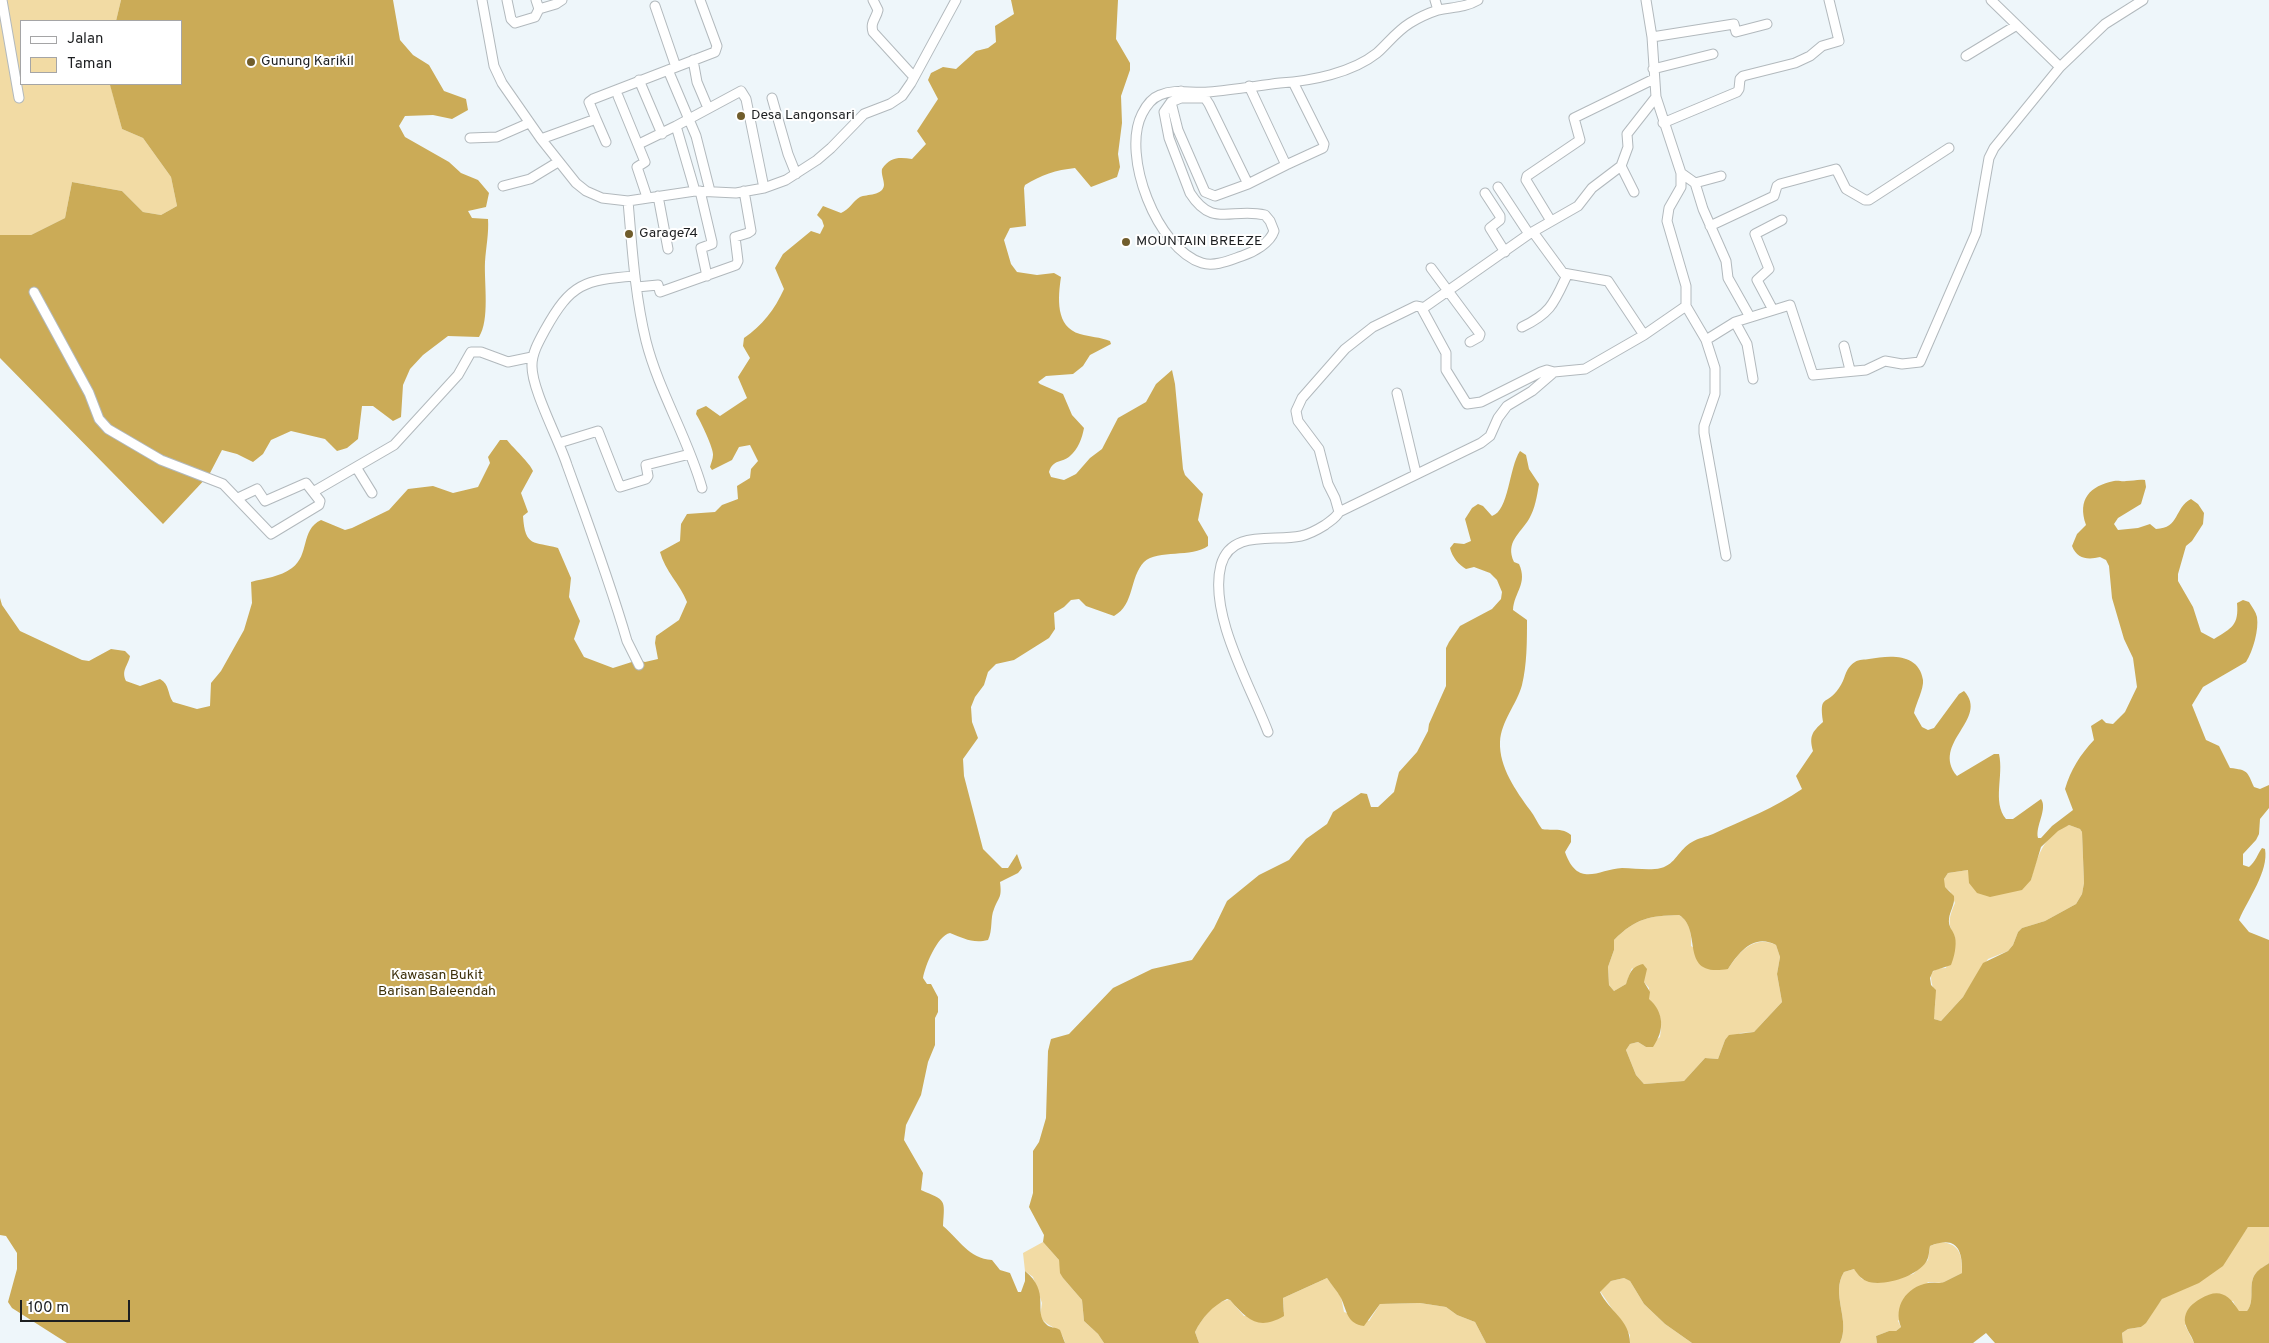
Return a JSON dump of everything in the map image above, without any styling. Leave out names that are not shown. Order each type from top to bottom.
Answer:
[{"type":"street","points":[[2,0],[19,98]]},
{"type":"street","points":[[482,0],[489,49],[494,66],[502,84],[529,123],[558,162],[581,187],[594,196],[628,200],[698,191],[744,191],[764,188],[796,174],[831,148],[864,114],[896,101],[906,91],[956,0]]},
{"type":"street","points":[[506,0],[511,19],[515,23],[530,20],[538,13],[538,4],[556,4],[562,0]]},
{"type":"street","points":[[606,142],[590,106],[590,100],[714,52],[717,48],[700,0]]},
{"type":"street","points":[[873,0],[878,10],[871,27],[914,77]]},
{"type":"street","points":[[1435,0],[1438,10]]},
{"type":"street","points":[[1248,184],[1205,98],[1181,94],[1171,102],[1164,112],[1165,126],[1195,200],[1202,209],[1214,214],[1246,213],[1265,215],[1274,231],[1271,238],[1249,254],[1213,265],[1202,263],[1182,253],[1172,243],[1156,216],[1140,179],[1136,143],[1142,114],[1153,98],[1162,94],[1206,92],[1293,82],[1340,71],[1364,62],[1410,23],[1438,10],[1478,0]]},
{"type":"street","points":[[1646,0],[1652,37],[1656,97],[1663,123],[1681,172],[1681,187],[1669,208],[1667,221],[1686,286],[1686,306],[1706,340],[1716,368],[1716,394],[1704,426],[1704,434],[1726,556]]},
{"type":"street","points":[[1663,123],[1737,92],[1742,76],[1795,63],[1810,56],[1822,46],[1840,41],[1829,0]]},
{"type":"street","points":[[1991,0],[2060,67]]},
{"type":"street","points":[[1706,340],[1735,322],[1788,305],[1792,307],[1800,341],[1813,375],[1850,370],[1866,370],[1885,362],[1902,364],[1920,362],[1976,233],[1989,158],[1994,148],[2060,67],[2105,24],[2138,1]]},
{"type":"street","points":[[655,6],[672,68],[700,150],[710,191]]},
{"type":"street","points":[[1652,37],[1734,24],[1736,32],[1768,24]]},
{"type":"street","points":[[1966,56],[2017,25]]},
{"type":"street","points":[[1653,69],[1713,54]]},
{"type":"street","points":[[693,60],[697,82],[708,108]]},
{"type":"street","points":[[1551,221],[1526,180],[1527,176],[1580,140],[1574,118],[1654,79]]},
{"type":"street","points":[[639,80],[662,134]]},
{"type":"street","points":[[1171,102],[1178,130],[1205,192],[1215,196],[1248,184],[1286,164],[1323,148],[1324,144],[1293,82]]},
{"type":"street","points":[[1249,86],[1286,164]]},
{"type":"street","points":[[639,144],[662,134],[738,92],[743,93],[764,188]]},
{"type":"street","points":[[618,96],[645,162],[637,169],[647,198]]},
{"type":"street","points":[[1422,309],[1531,233],[1578,206],[1592,188],[1621,166],[1628,146],[1628,134],[1656,97]]},
{"type":"street","points":[[772,98],[788,154],[796,174]]},
{"type":"street","points":[[541,139],[596,119]]},
{"type":"street","points":[[470,138],[497,137],[529,123]]},
{"type":"street","points":[[676,126],[698,191],[712,242],[712,244],[701,248],[708,276]]},
{"type":"street","points":[[1710,226],[1774,196],[1777,186],[1780,184],[1836,169],[1846,189],[1869,200],[1948,148]]},
{"type":"street","points":[[686,154],[700,150]]},
{"type":"street","points":[[503,186],[530,179],[558,162]]},
{"type":"street","points":[[1621,166],[1634,192]]},
{"type":"street","points":[[1681,172],[1695,183],[1710,226],[1726,261],[1728,278],[1750,317]]},
{"type":"street","points":[[1695,183],[1721,176]]},
{"type":"street","points":[[1498,187],[1563,273],[1608,281],[1644,335]]},
{"type":"street","points":[[637,288],[658,285],[660,292],[708,276],[737,263],[735,237],[748,234],[751,231],[744,191]]},
{"type":"street","points":[[1485,193],[1500,216],[1500,220],[1490,228],[1505,252]]},
{"type":"street","points":[[658,196],[668,248]]},
{"type":"street","points":[[628,200],[635,276],[646,342],[664,394],[690,454],[702,488]]},
{"type":"street","points":[[1773,310],[1757,280],[1769,270],[1755,234],[1782,220]]},
{"type":"street","points":[[1431,268],[1480,334],[1479,337],[1470,342]]},
{"type":"street","points":[[1522,327],[1546,314],[1568,275]]},
{"type":"street","points":[[635,276],[603,279],[576,288],[566,297],[552,316],[532,357],[531,367],[627,641],[638,665]]},
{"type":"street","points":[[34,292],[89,393],[99,419],[108,429],[161,460],[223,484],[271,534],[319,505],[320,501],[306,483],[265,501],[257,489],[238,498]]},
{"type":"street","points":[[1339,512],[1328,484],[1319,448],[1298,421],[1296,411],[1302,398],[1344,349],[1373,327],[1416,306],[1422,309],[1446,353],[1445,361],[1448,375],[1467,404],[1481,402],[1540,372],[1547,370],[1554,372],[1585,369],[1644,335],[1686,306]]},
{"type":"street","points":[[1735,322],[1748,344],[1753,379]]},
{"type":"street","points":[[1844,346],[1850,370]]},
{"type":"street","points":[[313,492],[394,445],[458,375],[471,352],[481,352],[508,362],[532,357]]},
{"type":"street","points":[[1268,732],[1229,637],[1220,600],[1219,577],[1225,555],[1234,544],[1249,540],[1310,534],[1330,521],[1339,512],[1481,443],[1490,436],[1498,418],[1507,406],[1532,391],[1554,372]]},
{"type":"street","points":[[1397,393],[1416,473]]},
{"type":"street","points":[[559,443],[598,431],[620,487],[646,478],[648,476],[646,464],[690,454]]},
{"type":"street","points":[[356,467],[372,493]]},
{"type":"green space","points":[[0,0],[121,0],[116,20],[20,20],[20,85],[110,85],[122,129],[143,138],[171,177],[177,206],[161,215],[143,212],[122,191],[72,182],[65,218],[31,235],[0,235]]},
{"type":"green space","points":[[121,0],[393,0],[400,40],[413,55],[429,65],[444,91],[466,99],[468,110],[452,119],[433,115],[405,116],[399,126],[405,137],[449,162],[461,173],[478,180],[489,193],[486,207],[468,211],[472,218],[488,219],[485,262],[486,301],[482,330],[479,337],[448,336],[423,355],[410,369],[403,385],[401,417],[393,421],[373,406],[362,406],[358,439],[347,448],[337,451],[325,439],[291,431],[271,440],[263,454],[253,462],[237,454],[222,450],[209,475],[163,524],[0,358],[0,235],[31,235],[65,218],[72,182],[122,191],[143,212],[161,215],[177,206],[171,177],[143,138],[122,129],[110,85],[182,85],[182,20],[116,20]]},
{"type":"green space","name":"Kawasan Bukit Barisan Baleendah","points":[[1011,0],[1118,0],[1116,39],[1130,63],[1130,70],[1121,96],[1122,123],[1118,154],[1120,167],[1117,177],[1091,187],[1075,168],[1061,170],[1031,181],[1024,188],[1026,226],[1010,228],[1004,240],[1011,264],[1017,272],[1037,275],[1054,273],[1061,277],[1059,302],[1062,318],[1066,325],[1080,334],[1110,341],[1111,344],[1090,355],[1083,366],[1073,374],[1046,376],[1038,382],[1063,394],[1072,415],[1084,428],[1081,440],[1075,450],[1070,456],[1053,465],[1049,472],[1051,477],[1064,480],[1076,474],[1090,458],[1102,449],[1118,418],[1146,402],[1156,384],[1172,370],[1183,469],[1185,475],[1203,494],[1198,520],[1208,537],[1208,546],[1201,550],[1158,556],[1144,562],[1139,568],[1129,598],[1121,611],[1114,616],[1086,606],[1079,599],[1071,600],[1054,613],[1055,629],[1049,638],[1014,660],[996,664],[988,672],[984,685],[975,697],[971,707],[972,722],[978,738],[963,759],[964,776],[983,849],[1002,868],[1008,868],[1017,854],[1022,868],[1018,873],[1000,882],[1000,894],[993,913],[988,940],[973,941],[950,933],[945,935],[936,945],[929,959],[923,978],[927,984],[931,984],[938,997],[938,1012],[935,1018],[935,1045],[928,1062],[921,1095],[906,1125],[904,1140],[923,1173],[921,1190],[935,1196],[944,1205],[943,1226],[965,1248],[977,1256],[992,1260],[1000,1270],[1010,1273],[1018,1292],[1021,1292],[1025,1281],[1025,1271],[1033,1279],[1040,1294],[1042,1319],[1047,1325],[1060,1330],[1065,1343],[67,1343],[12,1308],[8,1302],[17,1269],[17,1253],[6,1236],[0,1235],[0,598],[2,605],[20,631],[82,660],[89,661],[111,649],[125,651],[130,656],[125,671],[126,681],[140,686],[160,679],[167,687],[173,702],[197,709],[210,706],[211,683],[221,671],[244,630],[252,603],[251,582],[287,571],[298,563],[307,536],[314,524],[321,520],[345,530],[352,528],[389,510],[408,489],[433,486],[453,493],[478,487],[490,463],[488,457],[500,440],[507,440],[533,471],[521,493],[528,512],[523,516],[526,534],[532,541],[558,548],[571,578],[569,597],[580,621],[574,639],[584,657],[613,668],[638,660],[645,662],[658,659],[655,643],[656,636],[679,620],[687,602],[665,565],[660,552],[680,541],[681,524],[687,514],[715,512],[722,505],[738,499],[737,486],[750,478],[751,469],[758,461],[750,445],[739,447],[732,460],[712,470],[710,467],[713,452],[696,414],[697,410],[706,406],[720,416],[747,398],[738,377],[750,358],[743,346],[744,338],[757,328],[767,316],[784,289],[775,268],[783,254],[811,231],[820,234],[824,226],[822,220],[817,215],[823,206],[841,213],[860,197],[878,193],[883,189],[884,185],[882,169],[885,165],[895,159],[912,159],[926,144],[917,131],[938,99],[928,80],[931,73],[943,67],[956,69],[976,51],[988,48],[996,42],[995,26],[1014,14]]},
{"type":"green space","points":[[1520,451],[1526,455],[1529,469],[1539,484],[1536,502],[1531,515],[1512,544],[1511,549],[1514,562],[1519,564],[1522,577],[1513,610],[1527,620],[1526,653],[1522,685],[1503,727],[1500,751],[1509,778],[1540,827],[1542,829],[1564,831],[1571,835],[1571,842],[1565,852],[1570,863],[1583,874],[1622,868],[1661,868],[1674,860],[1687,845],[1694,841],[1759,813],[1802,789],[1796,776],[1813,751],[1811,742],[1814,732],[1823,722],[1823,704],[1839,688],[1847,671],[1855,662],[1886,657],[1910,660],[1920,671],[1923,684],[1914,713],[1922,727],[1928,730],[1934,728],[1959,694],[1964,691],[1970,701],[1970,711],[1950,753],[1951,764],[1957,776],[1994,754],[1999,754],[1999,797],[2002,812],[2006,819],[2013,819],[2041,799],[2043,808],[2038,828],[2038,838],[2041,838],[2052,826],[2073,810],[2065,789],[2076,763],[2094,740],[2091,726],[2102,719],[2106,723],[2113,724],[2125,712],[2137,687],[2133,658],[2124,639],[2112,598],[2109,566],[2106,560],[2100,557],[2083,558],[2077,554],[2072,546],[2077,534],[2086,525],[2083,508],[2085,501],[2092,490],[2106,483],[2145,480],[2146,487],[2141,504],[2118,518],[2114,524],[2118,530],[2138,528],[2150,524],[2156,529],[2164,528],[2173,521],[2182,507],[2191,499],[2198,504],[2204,513],[2203,524],[2192,541],[2186,546],[2178,574],[2178,581],[2193,607],[2201,632],[2214,639],[2230,629],[2237,616],[2237,603],[2243,600],[2249,602],[2257,617],[2255,640],[2246,662],[2203,687],[2192,705],[2206,740],[2219,746],[2230,768],[2246,772],[2254,787],[2260,789],[2269,785],[2269,808],[2260,819],[2259,834],[2256,840],[2243,854],[2243,865],[2249,867],[2262,848],[2265,849],[2264,866],[2257,885],[2239,920],[2249,932],[2269,940],[2269,1227],[2248,1227],[2223,1266],[2199,1283],[2162,1299],[2146,1323],[2141,1327],[2128,1329],[2122,1333],[2123,1343],[1995,1343],[1986,1333],[1973,1343],[1877,1343],[1876,1336],[1889,1331],[1896,1331],[1901,1327],[1899,1320],[1900,1305],[1908,1293],[1920,1285],[1942,1283],[1962,1273],[1959,1251],[1952,1243],[1946,1242],[1930,1246],[1928,1259],[1922,1267],[1916,1272],[1900,1279],[1876,1283],[1864,1280],[1854,1269],[1844,1272],[1840,1280],[1839,1289],[1843,1325],[1840,1343],[1692,1343],[1665,1324],[1644,1304],[1630,1281],[1624,1278],[1611,1281],[1600,1292],[1627,1328],[1630,1343],[1486,1343],[1475,1322],[1457,1315],[1446,1307],[1420,1303],[1380,1304],[1364,1326],[1358,1325],[1348,1316],[1341,1298],[1327,1278],[1283,1298],[1284,1316],[1267,1323],[1260,1323],[1248,1318],[1227,1299],[1212,1309],[1201,1322],[1195,1332],[1199,1343],[1104,1343],[1098,1334],[1084,1321],[1082,1300],[1060,1273],[1059,1260],[1043,1242],[1044,1235],[1029,1207],[1033,1193],[1033,1151],[1039,1142],[1046,1118],[1048,1051],[1051,1039],[1069,1034],[1113,988],[1152,969],[1192,960],[1214,928],[1227,901],[1259,875],[1289,860],[1306,839],[1327,824],[1333,812],[1361,793],[1367,794],[1371,807],[1378,807],[1394,792],[1399,772],[1417,752],[1428,731],[1429,724],[1446,686],[1446,648],[1449,642],[1460,626],[1492,609],[1501,599],[1502,592],[1497,580],[1490,573],[1474,567],[1466,569],[1452,555],[1450,548],[1454,543],[1464,544],[1471,541],[1465,519],[1472,508],[1478,504],[1483,506],[1492,516],[1498,512],[1505,497],[1516,458]],"holes":[[[2069,825],[2080,829],[2082,832],[2084,883],[2082,894],[2076,904],[2045,921],[2022,928],[2008,951],[1983,963],[1963,997],[1941,1021],[1934,1019],[1936,990],[1931,985],[1930,978],[1933,971],[1951,965],[1956,940],[1949,922],[1954,896],[1945,887],[1944,879],[1948,873],[1968,870],[1969,883],[1977,893],[1990,897],[2022,890],[2031,880],[2041,847],[2058,831]],[[1679,915],[1686,922],[1690,931],[1697,960],[1702,966],[1712,970],[1728,969],[1737,956],[1754,943],[1761,941],[1776,945],[1780,957],[1777,974],[1782,1002],[1754,1032],[1729,1035],[1725,1040],[1718,1059],[1705,1058],[1684,1081],[1644,1084],[1636,1075],[1626,1050],[1630,1044],[1638,1042],[1646,1047],[1653,1047],[1660,1034],[1660,1015],[1649,999],[1650,992],[1644,982],[1647,969],[1643,964],[1636,967],[1630,974],[1626,984],[1614,991],[1609,985],[1608,967],[1614,950],[1614,940],[1629,927],[1659,916]]]},
{"type":"green space","points":[[2069,825],[2080,829],[2082,832],[2084,883],[2082,894],[2076,904],[2045,921],[2022,928],[2008,951],[1988,959],[1963,997],[1941,1021],[1934,1019],[1935,1001],[1932,974],[1938,969],[1946,968],[1955,937],[1950,920],[1955,903],[1950,891],[1944,887],[1944,879],[1948,873],[1968,870],[2031,880],[2043,847],[2054,834]]},
{"type":"green space","points":[[1679,915],[1686,921],[1690,929],[1691,946],[1728,969],[1742,951],[1754,943],[1768,942],[1776,945],[1780,957],[1777,974],[1782,1002],[1754,1032],[1741,1033],[1725,1040],[1718,1059],[1705,1058],[1684,1081],[1644,1084],[1636,1075],[1626,1050],[1630,1044],[1638,1042],[1646,1047],[1660,1037],[1660,1016],[1656,1007],[1648,999],[1649,988],[1632,968],[1626,984],[1614,991],[1609,985],[1608,967],[1614,950],[1614,940],[1629,927],[1659,916]]},
{"type":"green space","points":[[2248,1227],[2269,1227],[2269,1263],[2253,1277],[2251,1302],[2247,1311],[2238,1311],[2233,1301],[2185,1325],[2194,1343],[2123,1343],[2122,1333],[2128,1329],[2141,1327],[2162,1299],[2238,1241]]},
{"type":"green space","points":[[1043,1242],[1059,1260],[1063,1278],[1082,1300],[1084,1321],[1098,1334],[1104,1343],[1065,1343],[1061,1334],[1040,1317],[1042,1303],[1033,1277],[1025,1271],[1023,1253]]},
{"type":"green space","points":[[1941,1242],[1953,1245],[1959,1252],[1962,1261],[1962,1273],[1942,1283],[1928,1282],[1898,1321],[1901,1327],[1896,1331],[1889,1331],[1876,1336],[1877,1343],[1840,1343],[1843,1325],[1839,1289],[1840,1280],[1844,1272],[1854,1269],[1862,1279],[1875,1283],[1913,1274],[1928,1260],[1930,1246]]},
{"type":"green space","points":[[2269,1263],[2269,1343],[2194,1343],[2186,1327],[2185,1320],[2190,1306],[2206,1296],[2217,1293],[2227,1296],[2239,1311],[2247,1311],[2251,1302],[2253,1277]]},
{"type":"green space","points":[[1327,1278],[1341,1297],[1344,1312],[1369,1321],[1380,1304],[1420,1303],[1446,1307],[1457,1315],[1475,1322],[1486,1343],[1199,1343],[1195,1332],[1205,1316],[1219,1303],[1230,1300],[1244,1316],[1284,1312],[1283,1298]]},
{"type":"green space","points":[[1624,1278],[1630,1281],[1644,1304],[1665,1324],[1692,1343],[1630,1343],[1630,1335],[1600,1291],[1611,1281]]},
{"type":"place","name":"Gunung Karikil","points":[[251,62]]},
{"type":"place","name":"Desa Langonsari","points":[[741,116]]},
{"type":"place","name":"Garage74","points":[[629,234]]},
{"type":"place","name":"MOUNTAIN BREEZE","points":[[1126,242]]}]
